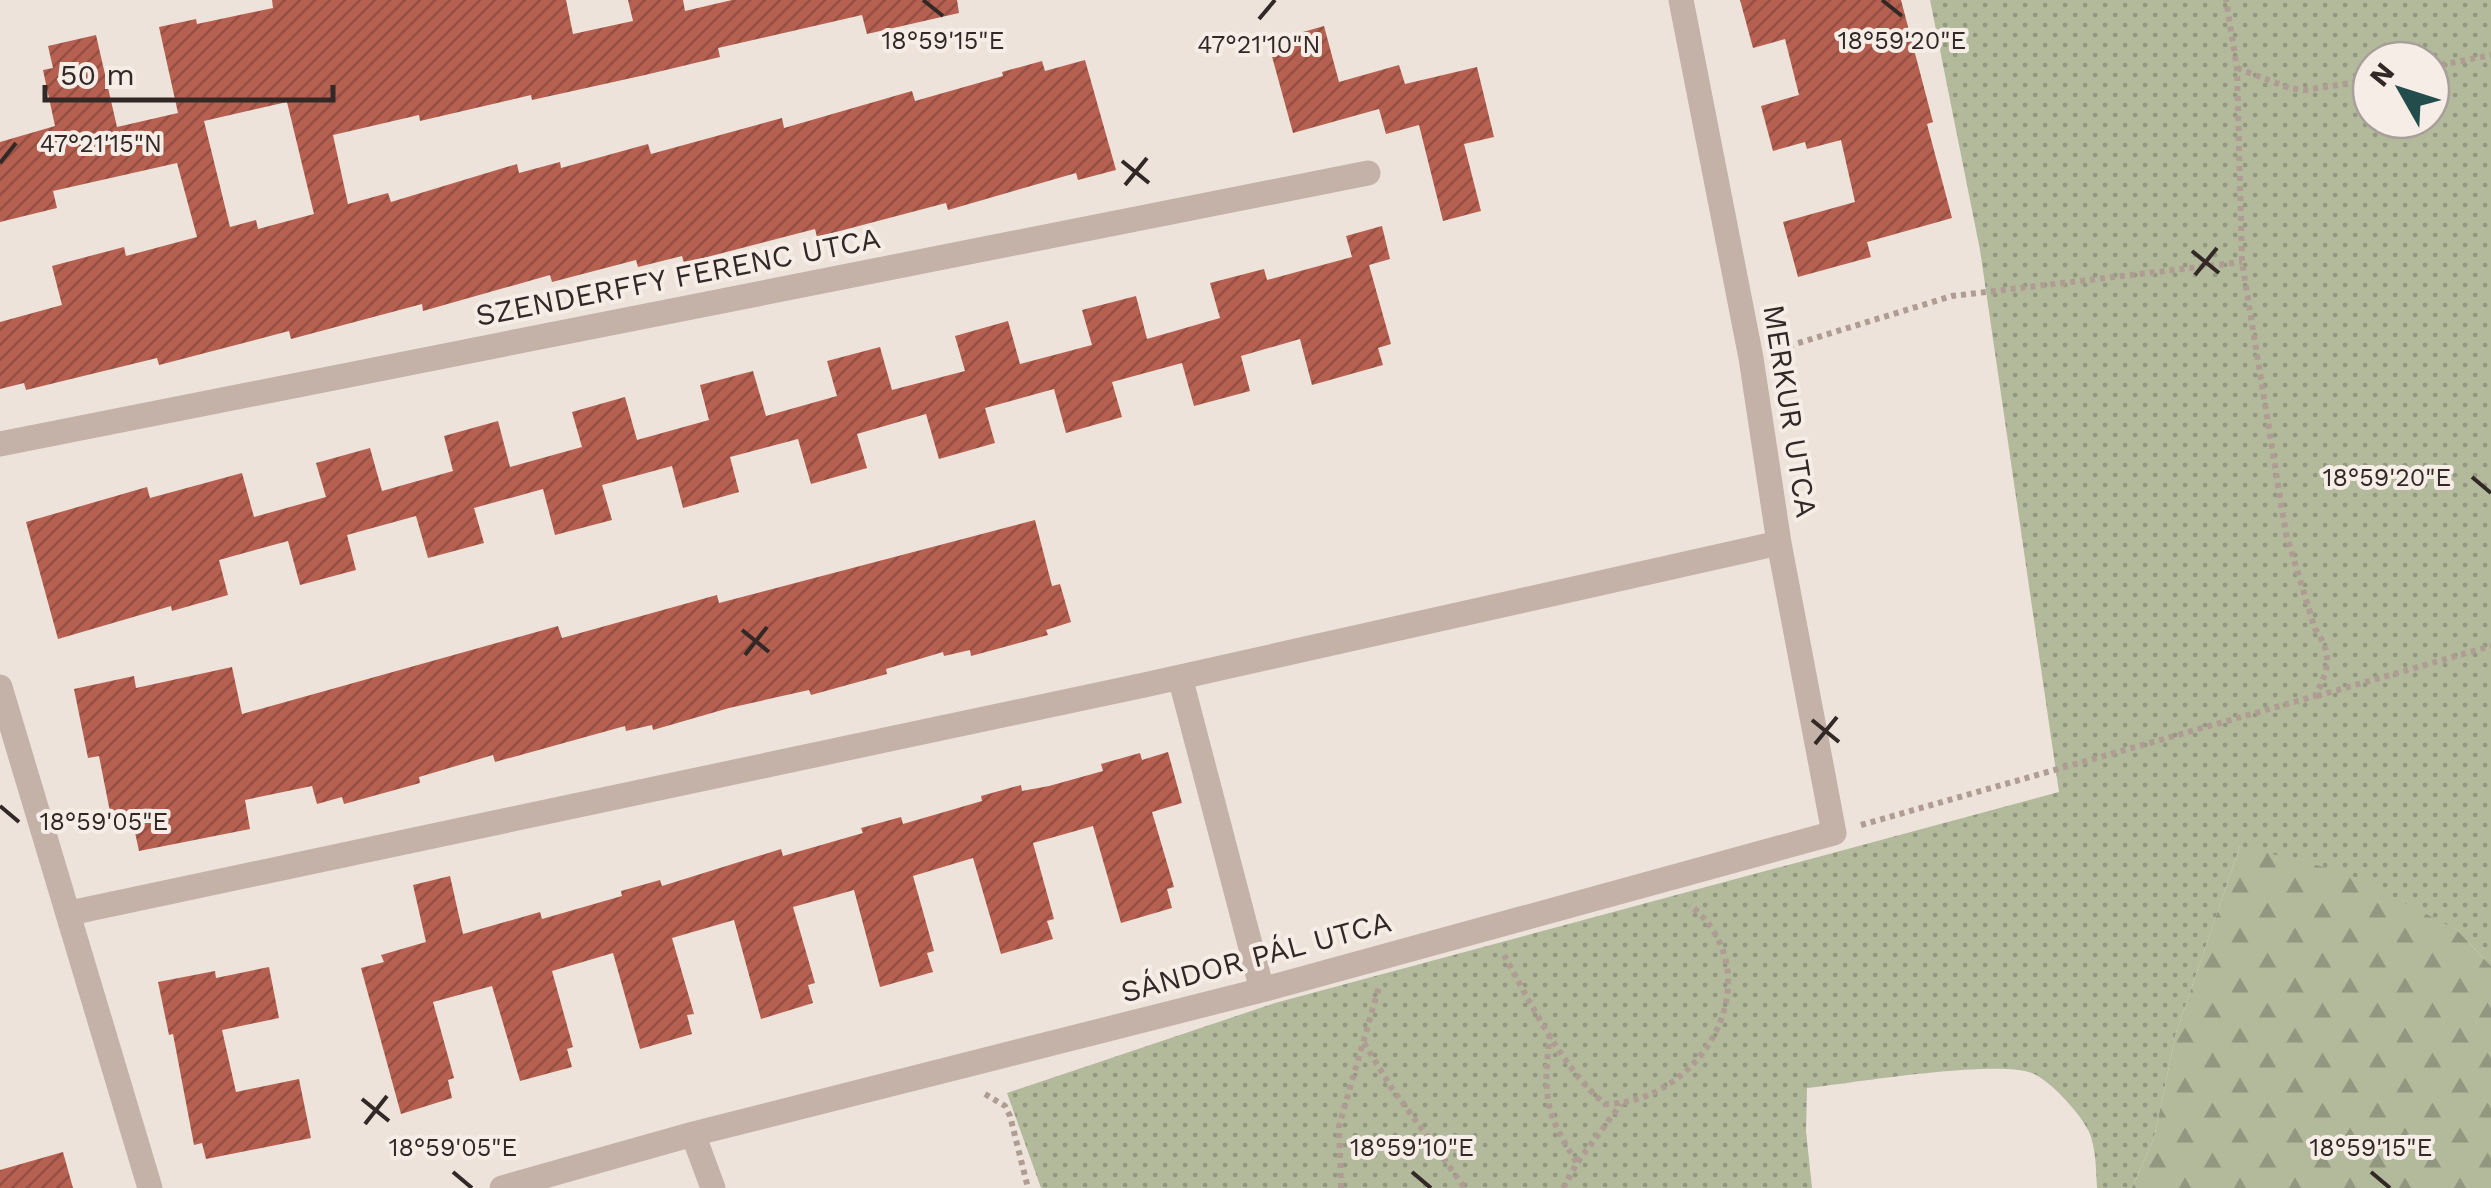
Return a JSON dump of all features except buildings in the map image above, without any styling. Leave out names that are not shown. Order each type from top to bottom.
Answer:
[{"type":"street","name":"MERKUR UTCA","points":[[1681,0],[1751,358],[1779,542],[1834,833]]},
{"type":"street","name":"SZENDERFFY FERENC UTCA","points":[[0,444],[1368,173]]},
{"type":"street","points":[[70,913],[1180,676],[1779,542]]},
{"type":"street","points":[[1180,676],[1262,990]]},
{"type":"street","points":[[0,687],[150,1188]]},
{"type":"street","name":"SÁNDOR PÁL UTCA","points":[[502,1188],[693,1134],[1262,990],[1834,833]]},
{"type":"street","points":[[693,1134],[710,1182]]},
{"type":"path","points":[[2226,0],[2236,68],[2242,262],[2286,534],[2330,660],[2316,696]]},
{"type":"path","points":[[2451,64],[2491,56]]},
{"type":"path","points":[[2236,68],[2289,88],[2305,90],[2351,83]]},
{"type":"path","points":[[1751,358],[1952,296],[2242,262]]},
{"type":"path","points":[[1834,833],[2491,646]]},
{"type":"path","points":[[1489,928],[1586,1088],[1605,1104],[1621,1104],[1650,1093],[1690,1069],[1719,1031],[1729,985],[1724,945],[1706,918],[1654,883]]},
{"type":"path","points":[[1341,1188],[1339,1126],[1385,956]]},
{"type":"path","points":[[1550,1033],[1545,1096],[1555,1130],[1577,1163]]},
{"type":"path","points":[[1364,1042],[1391,1087],[1464,1188]]},
{"type":"path","points":[[925,1078],[974,1088],[1005,1106],[1028,1188]]},
{"type":"path","points":[[1563,1188],[1621,1104]]},
{"type":"green space","points":[[1930,0],[2491,0],[2491,966],[2457,930],[2240,846],[2176,1033],[2154,1138],[2132,1188],[2097,1188],[2095,1154],[2086,1126],[2048,1083],[2032,1073],[2013,1069],[1923,1073],[1807,1088],[1806,1131],[1812,1188],[1041,1188],[1007,1093],[1275,1003],[2059,792],[1980,250]]},
{"type":"green space","points":[[2240,846],[2347,873],[2457,930],[2491,966],[2491,1188],[2132,1188],[2154,1138],[2176,1033]]}]
